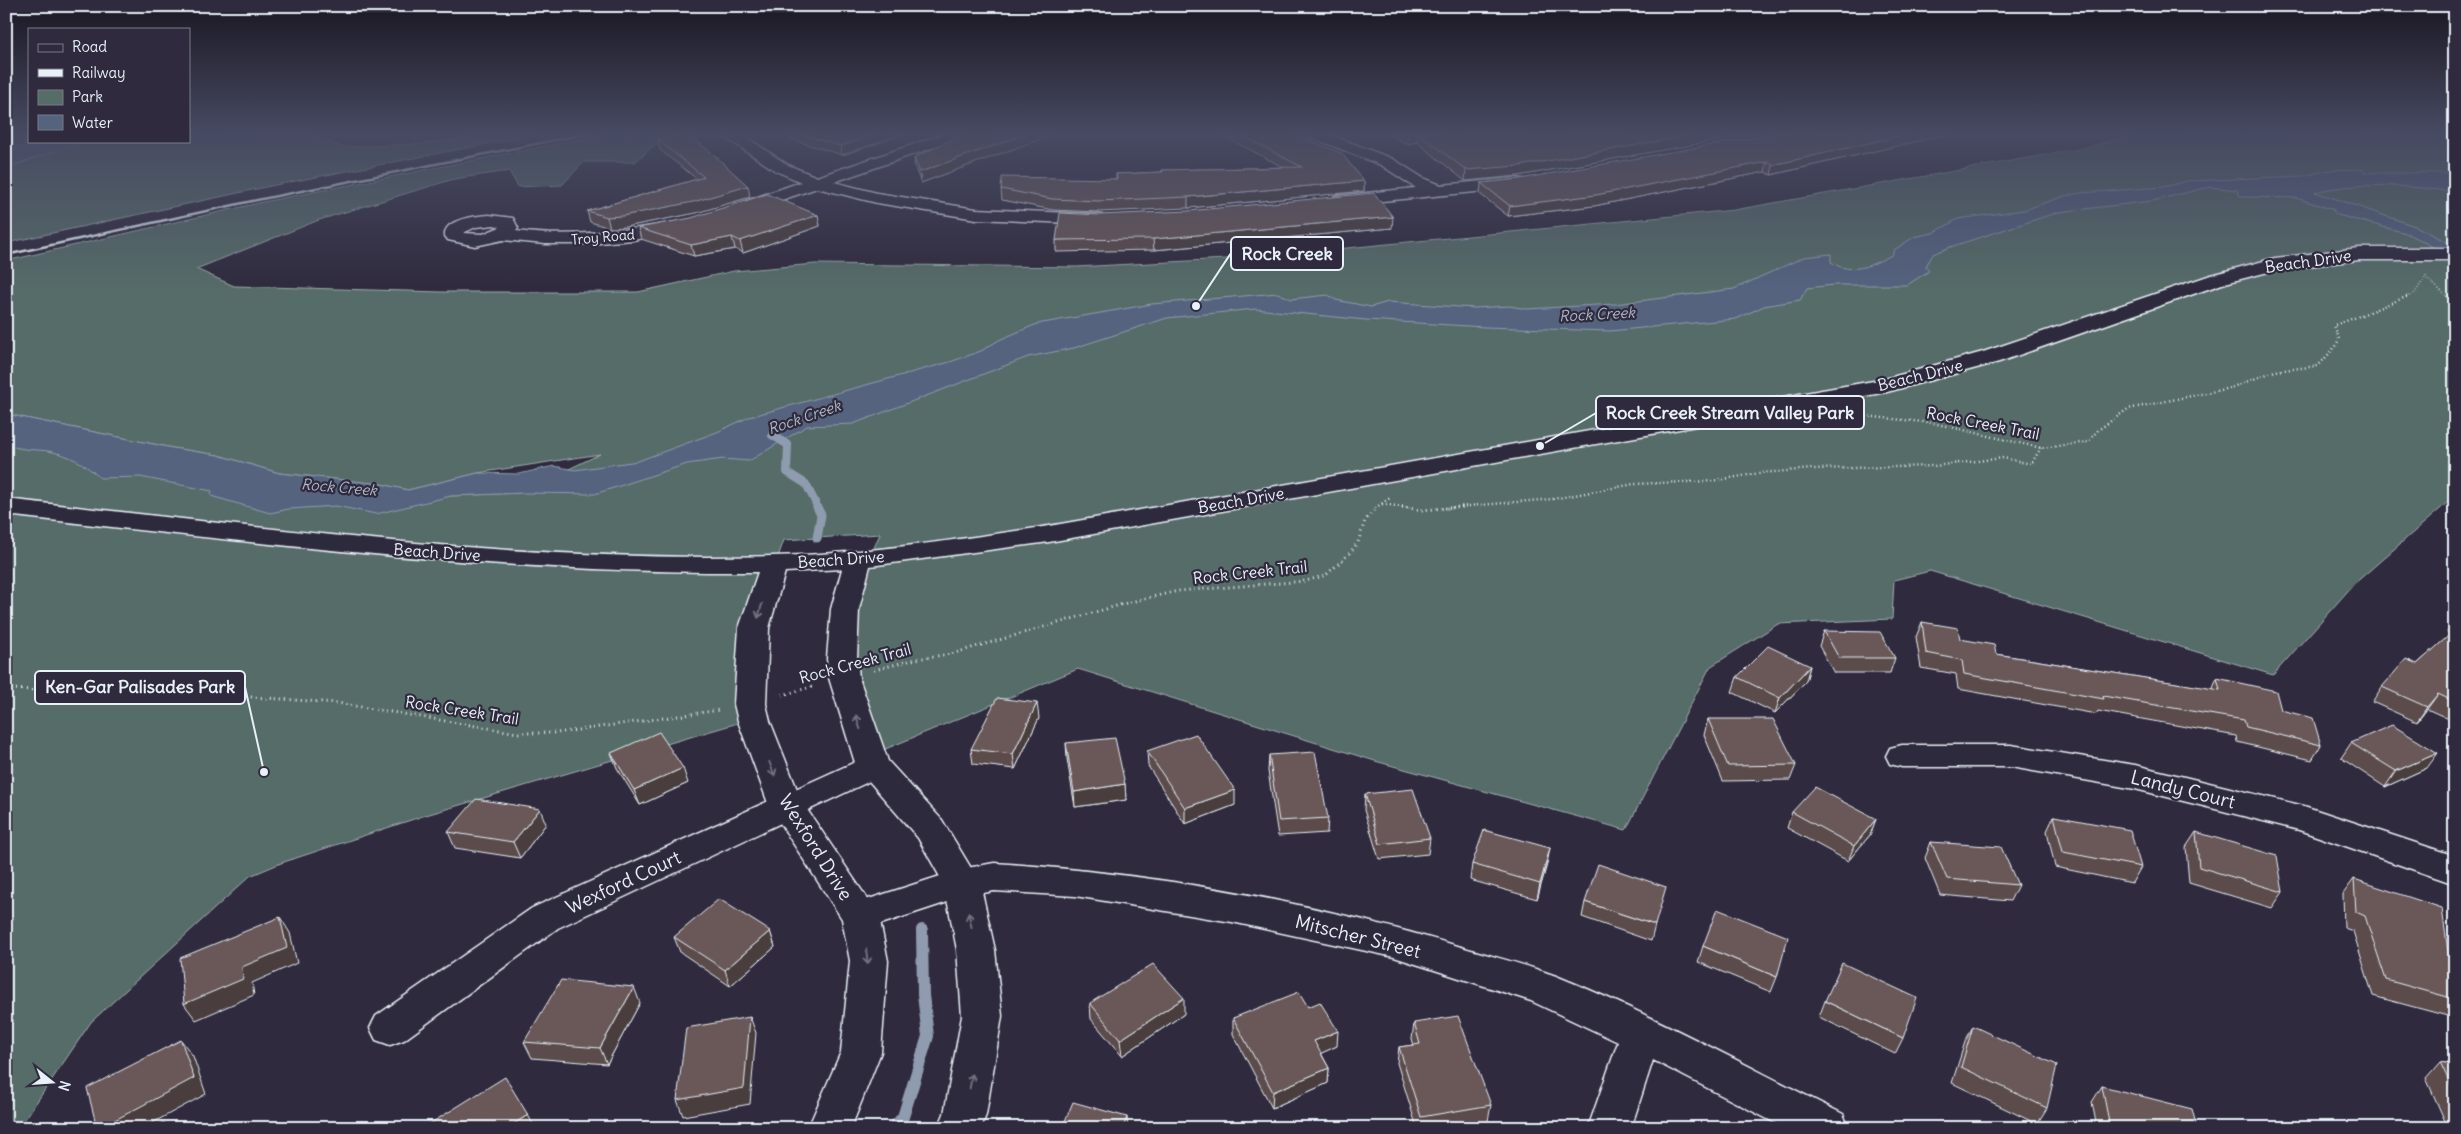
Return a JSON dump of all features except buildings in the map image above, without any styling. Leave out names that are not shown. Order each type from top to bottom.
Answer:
[{"type":"street","points":[[728,213],[807,186]]},
{"type":"street","points":[[828,186],[932,209],[1011,216],[1110,218]]},
{"type":"street","points":[[1427,186],[1438,190]]},
{"type":"street","points":[[1323,202],[1478,186]]},
{"type":"street","name":"Troy Road","points":[[500,234],[529,239],[602,239],[694,223]]},
{"type":"street","name":"Beach Drive","points":[[6,507],[413,551],[586,562],[774,564],[921,553],[1059,532],[1887,385],[1991,357],[2218,279],[2275,264],[2328,256],[2441,260]]},
{"type":"street","points":[[858,558],[844,609],[842,658],[844,678],[873,766],[930,829],[962,883],[976,950],[982,1016],[965,1115],[959,1128]]},
{"type":"street","name":"Wexford Drive","points":[[774,564],[754,628],[750,704],[754,721],[786,806],[860,916],[869,961],[861,1052],[829,1128]]},
{"type":"street","name":"Landy Court","points":[[1902,756],[2010,756],[2135,777],[2304,819],[2455,870]]},
{"type":"street","name":"Wexford Court","points":[[390,1028],[545,918],[873,766]]},
{"type":"street","name":"Mitscher Street","points":[[860,916],[962,883],[994,877],[1075,882],[1232,907],[1394,942],[1542,988],[1641,1034],[1828,1128]]},
{"type":"street","points":[[1610,1128],[1641,1034]]},
{"type":"path","name":"Rock Creek Trail","points":[[1845,415],[1933,423],[2041,448],[2088,442],[2098,430],[2128,409],[2230,388],[2275,371],[2318,366],[2336,346],[2339,339],[2334,325],[2362,317],[2374,309],[2414,294],[2425,277],[2441,260]]},
{"type":"path","points":[[2425,277],[2455,303]]},
{"type":"path","points":[[1381,504],[1420,510],[1553,499],[1634,484],[1712,481],[1760,473],[1812,469],[1934,466],[2003,458],[2031,464],[2041,448]]},
{"type":"path","name":"Rock Creek Trail","points":[[6,689],[201,695],[337,703],[518,733],[557,733],[590,729],[734,708],[916,659],[951,654],[1130,602],[1178,591],[1306,581],[1326,575],[1350,554],[1358,542],[1366,521],[1381,504],[1394,496]]},
{"type":"green space","points":[[6,186],[271,186],[6,243]]},
{"type":"green space","points":[[344,186],[431,186],[319,220],[196,269],[234,286],[441,292],[638,292],[734,271],[815,264],[1076,267],[1245,258],[1734,210],[1870,186],[2455,186],[2455,496],[2354,584],[2273,675],[1930,571],[1894,580],[1892,619],[1778,624],[1710,667],[1626,830],[1375,761],[1078,669],[883,750],[869,724],[863,707],[856,665],[857,619],[860,597],[865,575],[880,534],[784,540],[761,605],[765,715],[426,815],[281,863],[250,876],[91,1022],[19,1128],[6,1128],[6,443],[10,446],[449,496],[519,493],[600,454],[478,473],[408,490],[381,484],[279,473],[218,455],[173,448],[6,414],[6,261],[263,202]]},
{"type":"water","points":[[2168,186],[2455,186],[2455,192],[2402,186],[2367,186],[2315,192],[2415,226],[2455,246],[2455,258],[2406,233],[2334,214],[2334,210],[2296,198],[2243,197],[2239,195],[2237,190],[2210,187],[2152,201],[2059,212],[1933,254],[1926,266],[1929,271],[1907,285],[1834,285],[1807,288],[1800,300],[1764,306],[1736,319],[1610,331],[1485,327],[1366,320],[1255,309],[1167,318],[1074,348],[1028,357],[853,424],[807,426],[749,461],[723,459],[687,464],[595,494],[524,493],[451,496],[376,514],[336,506],[289,509],[270,513],[211,496],[212,491],[140,477],[100,478],[70,457],[48,451],[21,449],[6,443],[6,414],[173,448],[218,455],[279,473],[381,484],[408,490],[478,473],[519,474],[554,466],[575,470],[638,461],[717,432],[749,417],[950,362],[981,351],[999,340],[1037,324],[1152,304],[1278,293],[1291,299],[1328,295],[1336,300],[1371,307],[1388,302],[1474,308],[1509,306],[1527,309],[1615,304],[1734,289],[1804,257],[1831,254],[1831,262],[1839,266],[1854,269],[1862,268],[1892,255],[1894,250],[1914,237],[1933,233],[1958,219],[2024,210],[2080,193]]},
{"type":"waterway","points":[[772,435],[788,445],[787,472],[806,484],[818,508]]},
{"type":"waterway","points":[[817,507],[821,515],[817,538]]},
{"type":"waterway","points":[[893,1128],[903,1117],[928,1036],[923,995],[922,930]]},
{"type":"railway","points":[[6,255],[327,186]]},
{"type":"place","name":"Rock Creek","points":[[1196,306]]},
{"type":"place","name":"Rock Creek Stream Valley Park","points":[[1540,446]]},
{"type":"place","name":"Ken-Gar Palisades Park","points":[[264,772]]}]
